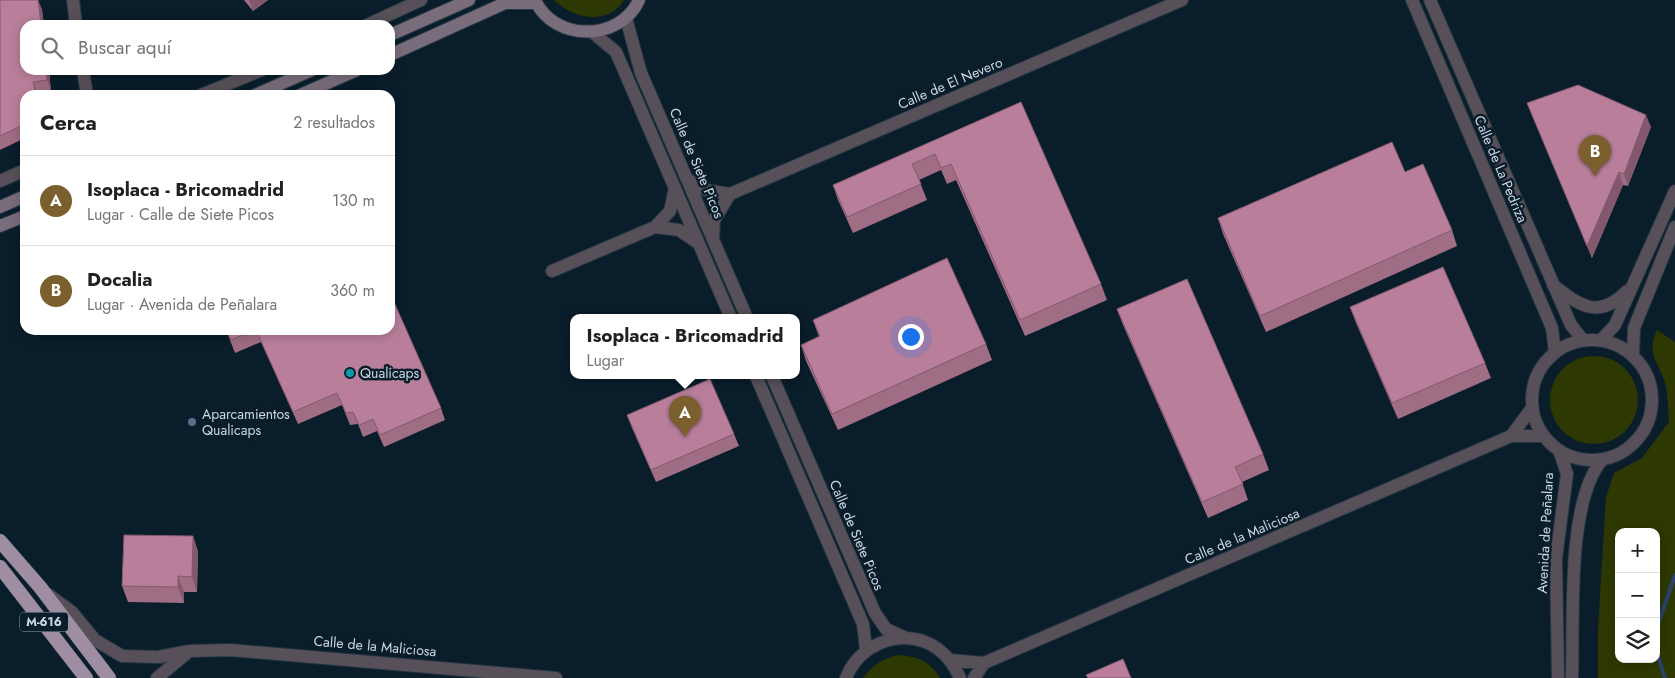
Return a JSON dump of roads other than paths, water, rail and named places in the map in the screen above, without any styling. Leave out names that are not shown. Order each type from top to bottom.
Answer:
[{"type":"highway","name":"M-616","points":[[0,541],[40,588],[109,678]]},
{"type":"highway","name":"M-616","points":[[0,567],[86,678]]},
{"type":"main road","points":[[395,33],[469,0]]},
{"type":"main road","points":[[395,53],[505,3],[535,1],[546,16],[560,26],[575,31],[592,32],[610,28],[626,18],[639,0]]},
{"type":"main road","points":[[267,90],[301,75]]},
{"type":"main road","points":[[311,90],[346,75]]},
{"type":"main road","points":[[0,208],[20,198]]},
{"type":"main road","points":[[0,226],[20,218]]},
{"type":"street","points":[[72,0],[75,20]]},
{"type":"street","points":[[378,20],[421,0]]},
{"type":"street","name":"Calle de El Nevero","points":[[730,194],[1182,0]]},
{"type":"street","name":"Calle de La Pedriza","points":[[1412,0],[1552,328],[1555,352]]},
{"type":"street","name":"Calle de La Pedriza","points":[[1430,0],[1553,285],[1571,325],[1583,340]]},
{"type":"street","name":"Calle de Siete Picos","points":[[626,18],[641,73],[745,314]]},
{"type":"street","points":[[395,29],[405,28]]},
{"type":"street","points":[[592,32],[616,52],[729,314]]},
{"type":"street","points":[[84,75],[86,90]]},
{"type":"street","points":[[213,90],[250,75]]},
{"type":"street","points":[[0,181],[20,172]]},
{"type":"street","points":[[687,179],[705,190],[730,194],[714,220],[713,239]]},
{"type":"street","points":[[552,271],[655,226],[670,211],[675,188]]},
{"type":"street","points":[[1601,340],[1615,325],[1636,282],[1675,191]]},
{"type":"street","points":[[655,226],[679,230],[699,244]]},
{"type":"street","points":[[1633,355],[1634,328],[1675,227]]},
{"type":"street","points":[[1553,285],[1587,308],[1600,308],[1616,303],[1636,282]]},
{"type":"street","points":[[1583,340],[1601,340],[1618,345],[1633,355],[1646,370],[1652,388],[1653,408],[1647,426],[1636,442],[1621,454],[1602,460],[1572,457],[1559,450],[1544,436],[1536,423],[1532,408],[1533,387],[1541,368],[1555,352],[1568,344],[1583,340]]},
{"type":"street","points":[[757,379],[863,624],[866,650]]},
{"type":"street","name":"Calle de Siete Picos","points":[[773,379],[875,613],[886,629],[906,638],[930,645],[950,660]]},
{"type":"street","points":[[1512,436],[1532,408]]},
{"type":"street","name":"Calle de la Maliciosa","points":[[950,660],[984,663],[1512,436],[1544,436]]},
{"type":"street","name":"Avenida de Peñalara","points":[[1558,678],[1556,558],[1567,474],[1559,450]]},
{"type":"street","points":[[1572,678],[1576,536],[1588,481],[1602,460]]},
{"type":"street","points":[[0,575],[44,622]]},
{"type":"street","name":"Calle de la Maliciosa","points":[[40,588],[72,612],[95,640],[122,656],[158,657],[190,651],[230,650],[310,655],[556,678]]},
{"type":"street","points":[[846,678],[856,659],[866,650],[885,641],[906,638]]},
{"type":"street","points":[[157,678],[190,651]]},
{"type":"street","points":[[950,660],[960,678]]},
{"type":"street","points":[[974,678],[984,663]]},
{"type":"waterway","points":[[1660,618],[1675,575]]},
{"type":"waterway","points":[[1660,662],[1665,678]]},
{"type":"place","name":"Docalia","points":[[1595,176]]},
{"type":"place","name":"Qualicaps","points":[[350,373]]},
{"type":"place","name":"Aparcamientos Qualicaps","points":[[192,422]]},
{"type":"place","name":"Isoplaca - Bricomadrid","points":[[685,437]]}]
